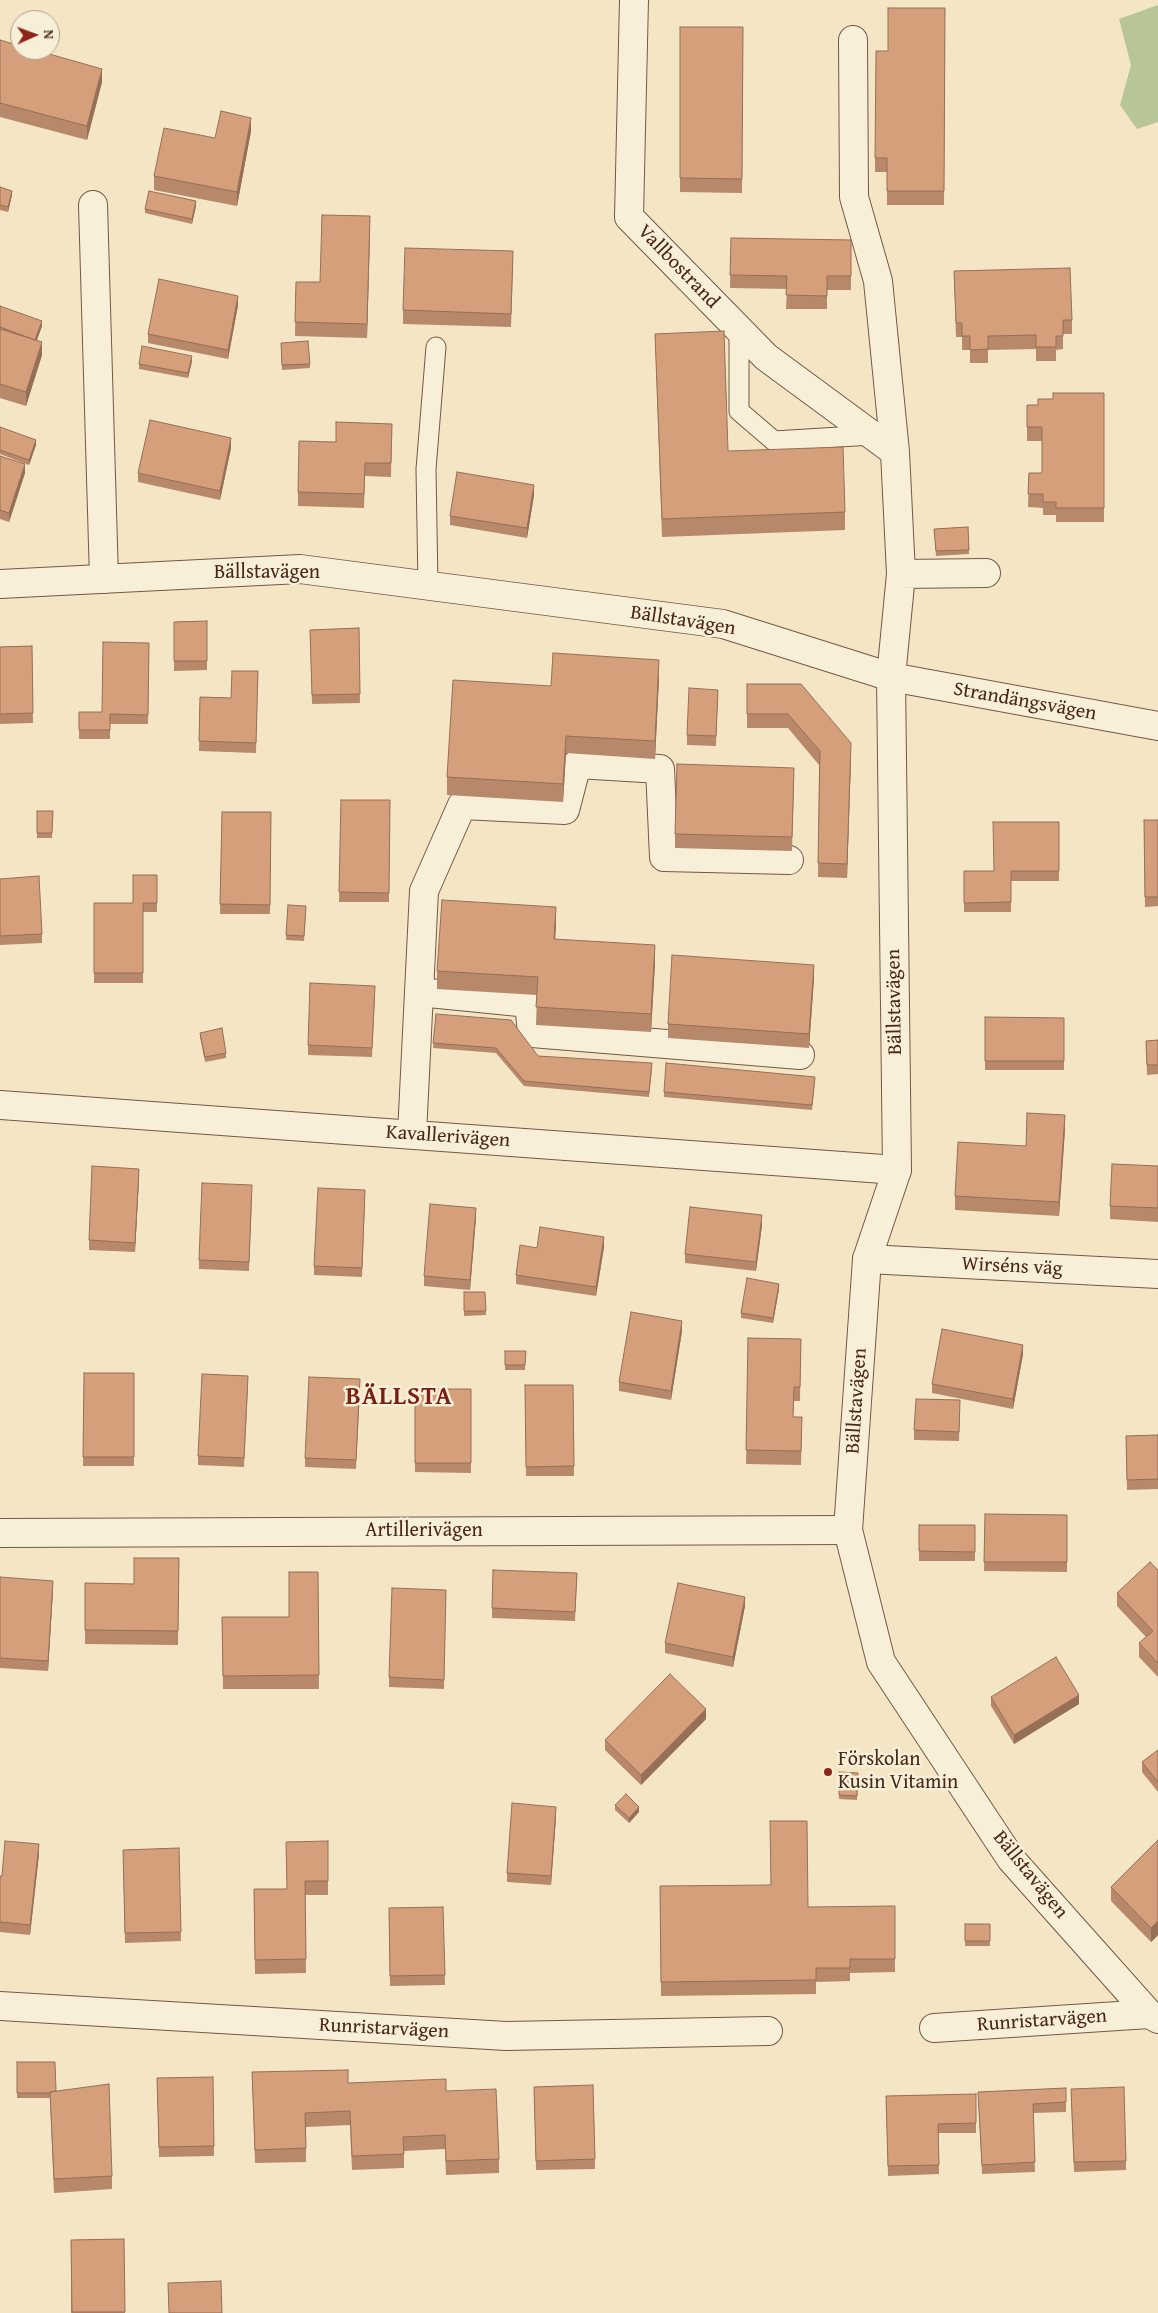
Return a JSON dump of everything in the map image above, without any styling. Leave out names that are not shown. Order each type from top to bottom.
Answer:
[{"type":"street","name":"Vallbostrand","points":[[634,0],[629,217],[766,357],[895,452]]},
{"type":"street","points":[[853,40],[854,197],[878,281],[895,452],[901,574],[891,678]]},
{"type":"street","points":[[93,205],[104,578]]},
{"type":"street","name":"Bällstavägen","points":[[0,584],[300,569],[723,624],[891,678],[897,1170],[867,1260],[848,1530],[881,1662],[1011,1858],[1154,2016]]},
{"type":"street","points":[[901,574],[986,573]]},
{"type":"street","name":"Strandängsvägen","points":[[891,678],[1158,726]]},
{"type":"street","points":[[412,1134],[424,891],[462,805],[564,810],[577,764],[660,769],[664,857],[788,860]]},
{"type":"street","points":[[419,992],[529,1003],[532,1032],[800,1055]]},
{"type":"street","name":"Kavallerivägen","points":[[0,1104],[897,1170]]},
{"type":"street","name":"Wirséns väg","points":[[867,1260],[1158,1274]]},
{"type":"street","name":"Artillerivägen","points":[[0,1533],[848,1530]]},
{"type":"street","name":"Runristarvägen","points":[[0,2006],[506,2036],[768,2031]]},
{"type":"street","name":"Runristarvägen","points":[[934,2028],[1154,2016]]},
{"type":"lane","points":[[738,329],[739,411],[774,441],[872,435]]},
{"type":"lane","points":[[428,586],[426,469],[436,347]]},
{"type":"green space","points":[[1158,5],[1158,122],[1137,129],[1120,105],[1131,65],[1119,19]]},
{"type":"building","points":[[888,8],[945,8],[944,191],[887,191],[887,158],[875,158],[876,51],[888,51]]},
{"type":"building","points":[[680,27],[743,27],[742,179],[680,178]]},
{"type":"building","points":[[0,40],[10,43],[10,60],[60,60],[60,57],[102,69],[87,126],[0,103]]},
{"type":"building","points":[[221,111],[251,118],[237,192],[154,176],[164,128],[215,138]]},
{"type":"building","points":[[0,187],[12,191],[8,207],[0,205]]},
{"type":"building","points":[[149,191],[196,201],[192,219],[145,209]]},
{"type":"building","points":[[322,215],[370,216],[367,324],[295,322],[296,282],[320,282]]},
{"type":"building","points":[[731,238],[851,240],[851,276],[827,276],[827,296],[786,295],[787,276],[730,275]]},
{"type":"building","points":[[405,248],[513,251],[511,314],[403,310]]},
{"type":"building","points":[[1070,268],[1072,320],[1063,320],[1063,336],[1056,336],[1056,347],[1036,347],[1036,335],[988,336],[988,349],[970,350],[970,336],[962,336],[962,323],[956,323],[954,271]]},
{"type":"building","points":[[159,279],[238,296],[228,350],[148,334]]},
{"type":"building","points":[[0,306],[42,321],[35,340],[0,327]]},
{"type":"building","points":[[0,329],[42,342],[26,392],[0,384]]},
{"type":"building","points":[[724,331],[728,451],[843,447],[845,512],[662,519],[655,334]]},
{"type":"building","points":[[308,341],[310,364],[282,365],[281,343]]},
{"type":"building","points":[[142,346],[192,356],[188,373],[139,364]]},
{"type":"building","points":[[1053,393],[1104,393],[1104,508],[1056,508],[1056,502],[1043,502],[1043,494],[1028,494],[1029,473],[1042,473],[1042,427],[1027,427],[1027,405],[1038,405],[1038,399],[1053,399]]},
{"type":"building","points":[[150,420],[231,438],[220,491],[138,473]]},
{"type":"building","points":[[336,422],[392,424],[391,463],[365,463],[364,494],[298,492],[299,441],[336,442]]},
{"type":"building","points":[[0,427],[36,440],[29,460],[0,450]]},
{"type":"building","points":[[0,456],[25,464],[9,513],[0,510]]},
{"type":"building","points":[[457,472],[534,485],[527,528],[450,516]]},
{"type":"building","points":[[968,527],[969,550],[936,551],[934,529]]},
{"type":"building","points":[[207,621],[207,661],[174,661],[174,622]]},
{"type":"building","points":[[359,628],[360,694],[312,695],[310,630]]},
{"type":"building","points":[[103,642],[149,643],[148,715],[110,714],[110,730],[79,730],[79,712],[102,712]]},
{"type":"building","points":[[32,646],[33,713],[0,714],[0,647]]},
{"type":"building","points":[[553,653],[659,660],[655,741],[566,736],[563,784],[447,777],[453,680],[551,686]]},
{"type":"building","points":[[232,671],[258,671],[256,743],[199,741],[200,697],[231,698]]},
{"type":"building","points":[[747,684],[801,684],[851,743],[847,864],[818,863],[820,751],[788,714],[747,714]]},
{"type":"building","points":[[689,688],[718,690],[716,736],[687,735]]},
{"type":"building","points":[[677,764],[794,768],[792,837],[675,834]]},
{"type":"building","points":[[341,800],[390,800],[389,893],[339,892]]},
{"type":"building","points":[[37,811],[53,811],[52,833],[37,833]]},
{"type":"building","points":[[222,812],[271,812],[270,905],[220,904]]},
{"type":"building","points":[[1144,820],[1158,820],[1158,897],[1145,897]]},
{"type":"building","points":[[993,822],[1059,822],[1059,871],[1011,871],[1011,902],[964,903],[964,871],[994,871]]},
{"type":"building","points":[[133,875],[157,875],[157,903],[143,903],[143,973],[94,973],[94,903],[133,903]]},
{"type":"building","points":[[39,876],[42,934],[0,936],[0,879]]},
{"type":"building","points":[[442,900],[556,907],[554,939],[655,945],[651,1014],[536,1007],[538,977],[437,971]]},
{"type":"building","points":[[288,905],[306,906],[304,936],[286,935]]},
{"type":"building","points":[[672,955],[814,965],[809,1034],[668,1024]]},
{"type":"building","points":[[310,983],[375,986],[372,1048],[308,1045]]},
{"type":"building","points":[[436,1014],[511,1020],[538,1056],[652,1063],[649,1092],[524,1081],[496,1048],[433,1043]]},
{"type":"building","points":[[985,1017],[1064,1018],[1064,1061],[985,1061]]},
{"type":"building","points":[[222,1028],[226,1053],[205,1057],[200,1033]]},
{"type":"building","points":[[1158,1040],[1158,1065],[1147,1065],[1146,1041]]},
{"type":"building","points":[[666,1063],[815,1077],[812,1105],[664,1092]]},
{"type":"building","points":[[1027,1113],[1065,1115],[1059,1202],[955,1196],[958,1142],[1026,1146]]},
{"type":"building","points":[[1112,1164],[1158,1166],[1158,1208],[1110,1206]]},
{"type":"building","points":[[92,1166],[139,1169],[135,1243],[89,1240]]},
{"type":"building","points":[[202,1183],[252,1185],[249,1262],[199,1260]]},
{"type":"building","points":[[318,1188],[365,1190],[362,1268],[314,1266]]},
{"type":"building","points":[[430,1204],[476,1208],[470,1280],[424,1276]]},
{"type":"building","points":[[690,1207],[762,1215],[756,1262],[685,1254]]},
{"type":"building","points":[[540,1227],[604,1237],[596,1287],[516,1275],[520,1245],[537,1248]]},
{"type":"building","points":[[747,1278],[779,1284],[773,1318],[741,1313]]},
{"type":"building","points":[[464,1292],[485,1292],[486,1311],[464,1311]]},
{"type":"building","points":[[631,1312],[682,1321],[671,1391],[619,1382]]},
{"type":"building","points":[[942,1329],[1023,1345],[1013,1399],[932,1384]]},
{"type":"building","points":[[748,1338],[801,1339],[800,1387],[794,1387],[793,1417],[802,1417],[801,1451],[746,1450]]},
{"type":"building","points":[[505,1351],[526,1351],[525,1365],[505,1365]]},
{"type":"building","points":[[84,1373],[134,1373],[134,1457],[83,1457]]},
{"type":"building","points":[[202,1374],[248,1376],[244,1458],[198,1456]]},
{"type":"building","points":[[309,1377],[360,1379],[356,1460],[305,1458]]},
{"type":"building","points":[[525,1385],[573,1385],[574,1466],[526,1467]]},
{"type":"building","points":[[415,1389],[471,1389],[471,1463],[415,1463]]},
{"type":"building","points":[[916,1399],[960,1400],[959,1432],[914,1430]]},
{"type":"building","points":[[1158,1435],[1158,1479],[1127,1480],[1126,1436]]},
{"type":"building","points":[[985,1514],[1067,1515],[1067,1562],[984,1562]]},
{"type":"building","points":[[919,1525],[975,1525],[975,1552],[919,1551]]},
{"type":"building","points":[[134,1558],[179,1558],[178,1631],[85,1630],[85,1583],[134,1584]]},
{"type":"building","points":[[1150,1562],[1158,1570],[1158,1663],[1139,1643],[1153,1631],[1117,1593]]},
{"type":"building","points":[[493,1570],[577,1573],[575,1612],[492,1608]]},
{"type":"building","points":[[289,1572],[318,1572],[319,1675],[223,1676],[222,1617],[289,1617]]},
{"type":"building","points":[[0,1577],[53,1581],[48,1661],[0,1658]]},
{"type":"building","points":[[678,1583],[745,1597],[733,1657],[665,1643]]},
{"type":"building","points":[[392,1588],[446,1590],[444,1680],[389,1677]]},
{"type":"building","points":[[1056,1657],[1079,1695],[1014,1735],[991,1697]]},
{"type":"building","points":[[670,1674],[706,1709],[641,1775],[605,1740]]},
{"type":"building","points":[[1158,1750],[1158,1782],[1142,1762]]},
{"type":"building","points":[[839,1772],[858,1773],[857,1796],[839,1795]]},
{"type":"building","points":[[626,1794],[639,1807],[629,1818],[615,1805]]},
{"type":"building","points":[[512,1803],[556,1807],[551,1876],[507,1873]]},
{"type":"building","points":[[770,1821],[807,1821],[808,1907],[895,1906],[895,1959],[850,1959],[850,1968],[816,1968],[816,1980],[661,1982],[660,1886],[771,1885]]},
{"type":"building","points":[[1158,1840],[1158,1921],[1151,1928],[1111,1887]]},
{"type":"building","points":[[5,1841],[39,1844],[30,1925],[0,1922],[0,1876],[2,1876]]},
{"type":"building","points":[[328,1841],[328,1881],[305,1881],[306,1959],[255,1960],[254,1889],[287,1889],[286,1842]]},
{"type":"building","points":[[179,1848],[181,1932],[125,1933],[123,1850]]},
{"type":"building","points":[[443,1907],[445,1975],[390,1976],[389,1908]]},
{"type":"building","points":[[965,1924],[990,1924],[990,1941],[965,1941]]},
{"type":"building","points":[[17,2062],[55,2062],[56,2091],[50,2093],[17,2093]]},
{"type":"building","points":[[348,2070],[348,2083],[446,2079],[446,2091],[496,2089],[499,2159],[446,2161],[445,2135],[403,2137],[404,2154],[352,2156],[350,2111],[305,2113],[306,2148],[255,2150],[252,2072]]},
{"type":"building","points":[[213,2077],[214,2146],[159,2147],[157,2078]]},
{"type":"building","points":[[109,2084],[112,2176],[54,2179],[50,2092]]},
{"type":"building","points":[[593,2085],[595,2159],[536,2161],[534,2087]]},
{"type":"building","points":[[1124,2087],[1126,2161],[1074,2162],[1071,2089]]},
{"type":"building","points":[[1066,2088],[1066,2102],[1033,2104],[1035,2162],[982,2165],[978,2092]]},
{"type":"building","points":[[976,2094],[976,2123],[938,2124],[939,2165],[888,2166],[886,2096]]},
{"type":"building","points":[[124,2239],[125,2312],[72,2312],[71,2240]]},
{"type":"building","points":[[221,2281],[222,2313],[169,2313],[168,2283]]},
{"type":"place","name":"Förskolan Kusin Vitamin","points":[[828,1772]]},
{"type":"district","name":"BÄLLSTA","points":[[399,1398]]}]
